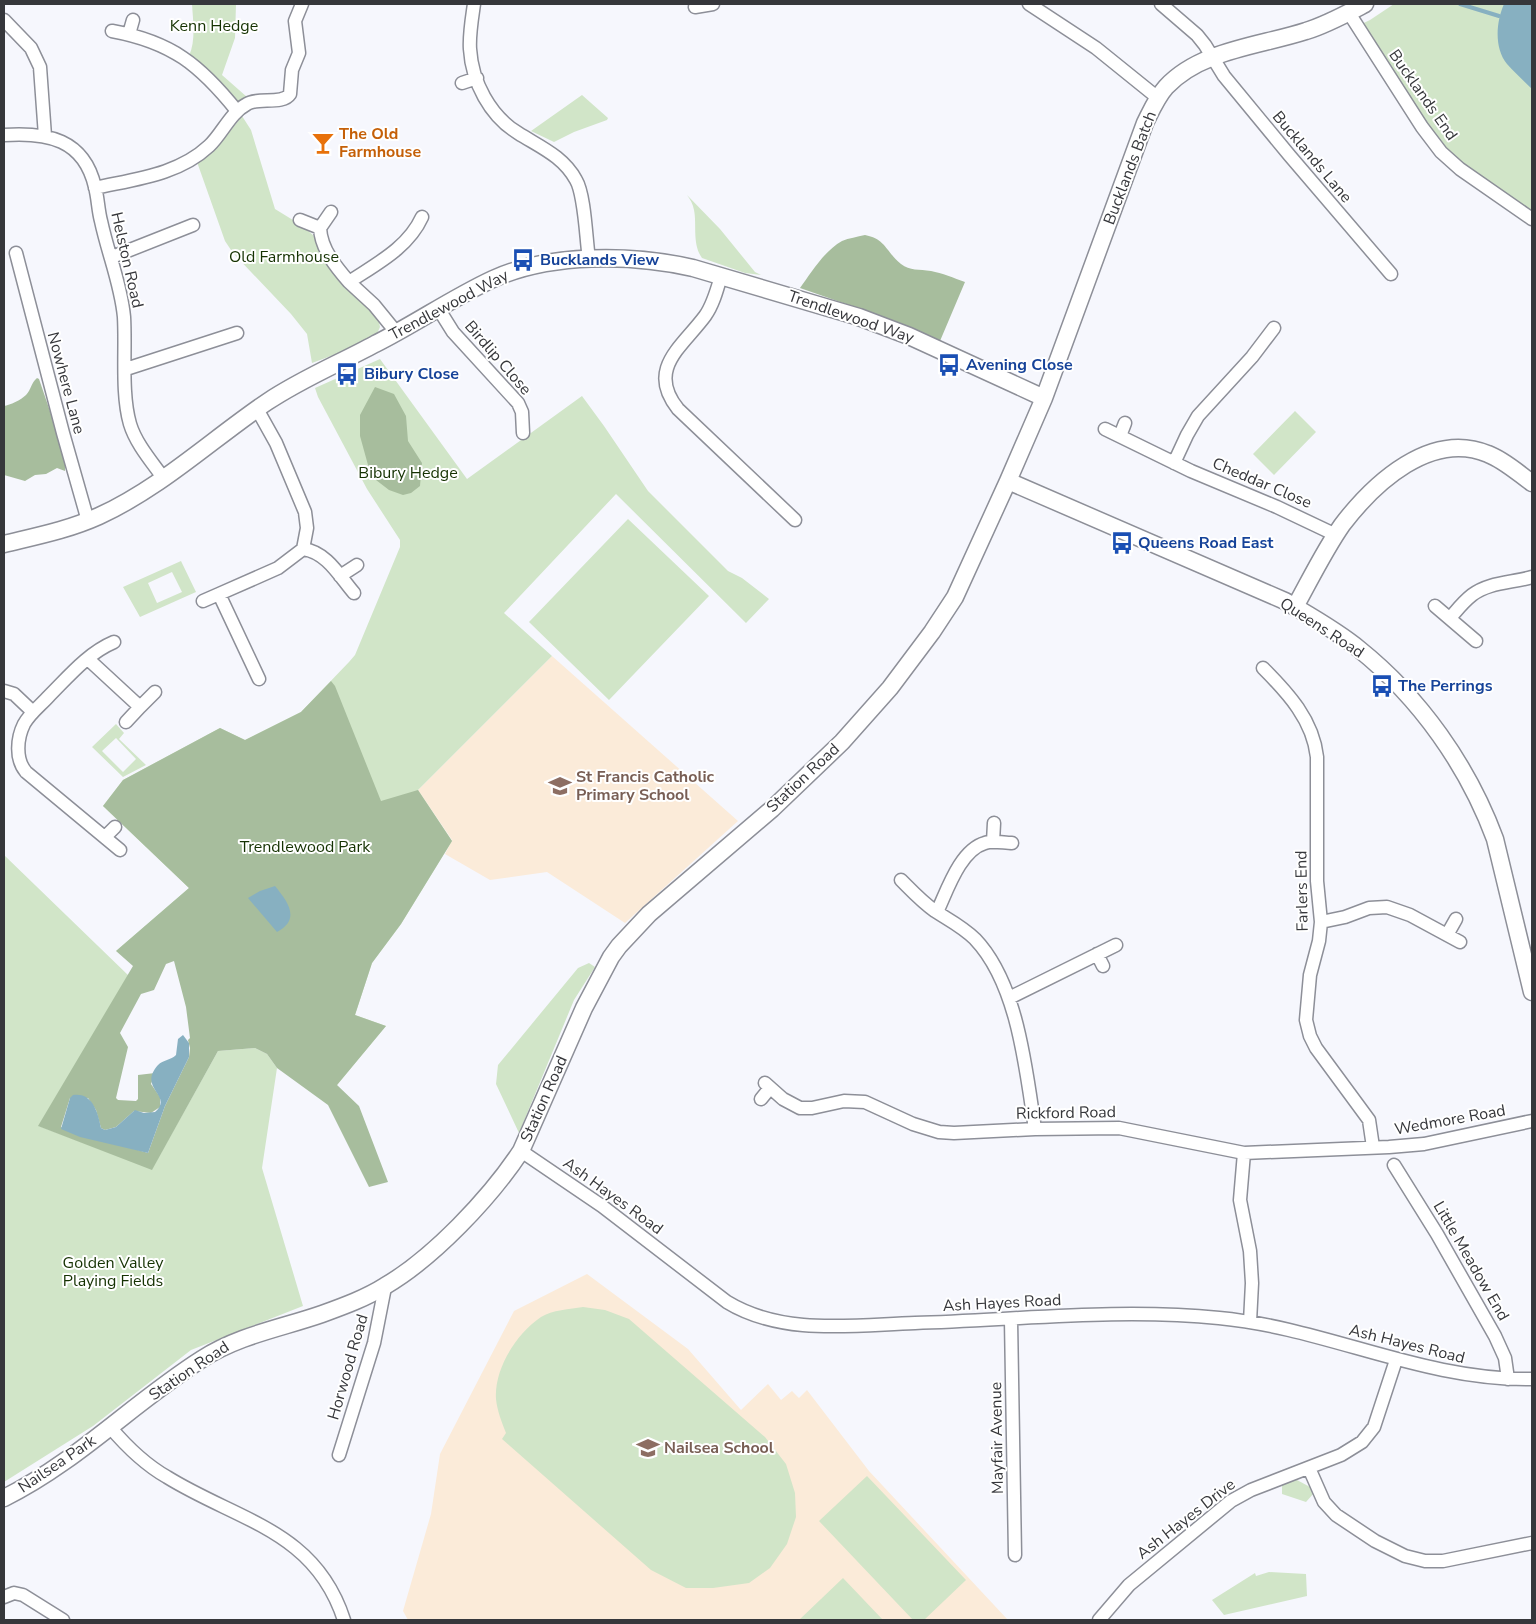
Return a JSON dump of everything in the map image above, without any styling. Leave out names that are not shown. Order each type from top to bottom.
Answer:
[{"type":"street","points":[[95,188],[160,174],[181,166],[208,147],[237,111],[252,102],[287,98],[290,95],[292,70],[299,55],[295,21],[302,4]]},
{"type":"street","points":[[474,4],[470,45],[477,78],[488,104],[500,118],[518,133],[554,154],[574,176],[580,190],[589,259]]},
{"type":"street","points":[[695,7],[713,4]]},
{"type":"street","points":[[1029,4],[1096,48],[1158,98]]},
{"type":"street","name":"Bucklands Lane","points":[[1161,4],[1197,35],[1213,57],[1222,74],[1391,274]]},
{"type":"street","name":"Bucklands Batch","points":[[1044,398],[1145,123],[1165,88],[1182,72],[1196,64],[1213,57],[1308,30],[1349,13],[1365,4]]},
{"type":"street","name":"Bucklands End","points":[[1349,13],[1422,127],[1441,152],[1460,169],[1532,219]]},
{"type":"street","points":[[4,20],[31,48],[40,67],[45,136]]},
{"type":"street","points":[[129,34],[133,20]]},
{"type":"street","points":[[112,31],[129,34],[159,44],[185,58],[206,76],[237,111]]},
{"type":"street","points":[[462,83],[477,78]]},
{"type":"street","name":"Helston Road","points":[[4,135],[45,136],[64,143],[80,155],[88,167],[95,188],[100,219],[112,258],[122,302],[126,400],[130,423],[138,442],[164,479]]},
{"type":"street","points":[[331,212],[320,228],[322,240],[328,253],[349,282],[374,305],[396,332]]},
{"type":"street","points":[[349,282],[406,243],[422,217]]},
{"type":"street","points":[[300,220],[320,228]]},
{"type":"street","points":[[112,258],[193,226]]},
{"type":"street","name":"Nowhere Lane","points":[[16,253],[62,433],[88,521]]},
{"type":"street","name":"Trendlewood Way","points":[[4,544],[55,533],[88,521],[123,504],[164,479],[257,409],[282,393],[377,344],[438,308],[492,280],[515,271],[536,266],[589,259],[623,258],[668,262],[859,317],[909,336],[1044,398]]},
{"type":"street","points":[[721,276],[711,306],[667,364],[665,374],[668,392],[678,409],[795,520]]},
{"type":"street","name":"Birdlip Close","points":[[438,308],[454,332],[517,402],[522,412],[523,433]]},
{"type":"street","points":[[1174,463],[1198,416],[1269,344],[1274,328]]},
{"type":"street","points":[[126,369],[237,333]]},
{"type":"street","points":[[220,338],[230,348]]},
{"type":"street","name":"Station Road","points":[[110,1427],[201,1359],[227,1345],[254,1334],[322,1314],[385,1287],[412,1268],[441,1243],[492,1189],[521,1151],[584,1008],[619,946],[649,914],[772,809],[842,742],[890,688],[932,632],[955,597],[1044,398]]},
{"type":"street","points":[[202,601],[278,568],[303,549],[308,528],[306,512],[276,443],[257,409]]},
{"type":"street","points":[[1120,436],[1125,423]]},
{"type":"street","name":"Cheddar Close","points":[[1105,429],[1174,463],[1277,507],[1336,535]]},
{"type":"street","points":[[1295,607],[1314,570],[1336,535],[1359,505],[1388,478],[1418,458],[1440,450],[1460,448],[1488,453],[1532,483]]},
{"type":"street","name":"Queens Road","points":[[1008,481],[1295,607],[1358,648],[1392,678],[1426,716],[1476,793],[1486,814],[1495,839],[1532,992]]},
{"type":"street","points":[[303,549],[316,552],[323,557],[354,594]]},
{"type":"street","points":[[340,576],[357,565]]},
{"type":"street","points":[[1450,618],[1464,602],[1489,586],[1532,577]]},
{"type":"street","points":[[219,594],[259,679]]},
{"type":"street","points":[[1435,606],[1476,641]]},
{"type":"street","points":[[114,642],[88,658],[69,674],[32,712],[25,722],[20,736],[19,754],[21,765],[30,776],[120,850]]},
{"type":"street","points":[[88,658],[140,707]]},
{"type":"street","name":"Farlers End","points":[[1263,668],[1279,684],[1304,716],[1316,748],[1318,769],[1317,881],[1321,922],[1308,984],[1306,1014],[1308,1030],[1322,1056],[1370,1120],[1374,1147]]},
{"type":"street","points":[[1279,684],[1289,675]]},
{"type":"street","points":[[4,691],[14,694],[32,712]]},
{"type":"street","points":[[126,722],[155,692]]},
{"type":"street","points":[[993,842],[994,823]]},
{"type":"street","points":[[105,837],[115,827]]},
{"type":"street","points":[[937,912],[954,876],[966,857],[985,842],[1012,843]]},
{"type":"street","points":[[901,880],[921,900],[977,941],[992,963],[1009,998],[1023,1053],[1035,1129]]},
{"type":"street","points":[[1321,922],[1348,916],[1368,908],[1387,907],[1410,915],[1460,942]]},
{"type":"street","points":[[1447,935],[1456,919]]},
{"type":"street","points":[[1009,998],[1116,945]]},
{"type":"street","points":[[1097,954],[1103,966]]},
{"type":"street","name":"Rickford Road","points":[[761,1099],[768,1086],[788,1102],[800,1108],[812,1108],[844,1101],[865,1102],[913,1124],[939,1132],[1119,1128],[1244,1153],[1374,1147]]},
{"type":"street","name":"Wedmore Road","points":[[1374,1147],[1424,1144],[1532,1121]]},
{"type":"street","name":"Ash Hayes Road","points":[[521,1151],[602,1206],[720,1298],[738,1309],[774,1322],[845,1326],[1011,1320],[1104,1314],[1219,1318],[1276,1327],[1396,1360],[1468,1375],[1532,1379]]},
{"type":"street","points":[[1244,1153],[1240,1200],[1250,1246],[1252,1283],[1250,1322]]},
{"type":"street","name":"Little Meadow End","points":[[1394,1164],[1437,1234],[1495,1336],[1505,1358],[1508,1379]]},
{"type":"street","name":"Horwood Road","points":[[339,1455],[374,1343],[385,1287]]},
{"type":"street","name":"Mayfair Avenue","points":[[1011,1320],[1014,1555]]},
{"type":"street","name":"Ash Hayes Drive","points":[[1099,1620],[1125,1589],[1231,1501],[1251,1490],[1341,1456],[1357,1446],[1370,1434],[1374,1427],[1396,1360]]},
{"type":"street","points":[[110,1427],[133,1453],[168,1479],[264,1526],[289,1542],[317,1568],[334,1596],[344,1620]]},
{"type":"street","name":"Nailsea Park","points":[[4,1498],[33,1482],[110,1427]]},
{"type":"street","points":[[1309,1468],[1324,1502],[1336,1515],[1375,1541],[1405,1556],[1425,1561],[1443,1561],[1532,1543]]},
{"type":"street","points":[[4,1597],[14,1593],[23,1595],[63,1620]]},
{"type":"shaded area","name":"St Francis Catholic Primary School","points":[[552,656],[738,821],[625,923],[547,872],[490,880],[445,854],[452,840],[418,790]]},
{"type":"shaded area","name":"Nailsea School","points":[[587,1274],[688,1349],[741,1410],[768,1384],[781,1400],[792,1391],[799,1398],[807,1390],[869,1471],[1008,1620],[408,1620],[403,1611],[431,1514],[440,1454],[514,1311]]},
{"type":"green space","name":"Kenn Hedge","points":[[192,4],[236,4],[235,38],[222,75],[247,97],[237,107],[189,56],[193,37]]},
{"type":"green space","points":[[1394,4],[1532,4],[1532,223],[1447,165],[1369,50],[1351,29],[1370,20]]},
{"type":"green space","points":[[582,95],[608,118],[607,120],[574,132],[554,142],[531,131]]},
{"type":"green space","name":"Old Farmhouse","points":[[242,116],[251,130],[275,209],[313,235],[331,271],[378,317],[380,327],[376,336],[347,350],[312,363],[307,334],[291,314],[233,253],[225,241],[197,162],[216,147]]},
{"type":"green space","points":[[687,195],[720,229],[755,272],[761,275],[745,273],[702,258],[696,241],[694,208]]},
{"type":"green space","points":[[865,235],[882,243],[904,266],[911,269],[935,272],[965,282],[940,341],[866,311],[800,288],[818,263],[835,245],[845,240]]},
{"type":"green space","name":"Trendlewood Park","points":[[380,359],[467,479],[582,396],[648,491],[728,571],[742,578],[769,599],[746,623],[616,494],[504,613],[552,656],[418,790],[452,841],[401,924],[372,963],[355,1015],[386,1026],[337,1085],[237,956],[116,951],[189,888],[103,806],[123,780],[220,728],[245,740],[301,712],[355,655],[400,547],[400,540],[367,489],[315,388]]},
{"type":"green space","points":[[37,378],[39,379],[65,455],[65,471],[57,468],[46,474],[35,475],[25,481],[4,475],[4,406],[24,397]]},
{"type":"green space","name":"Bibury Hedge","points":[[375,387],[394,394],[406,416],[408,441],[422,463],[420,486],[411,493],[403,495],[389,490],[376,480],[368,465],[360,436],[360,415]]},
{"type":"green space","points":[[1295,411],[1316,432],[1274,475],[1253,454]]},
{"type":"green space","points":[[628,519],[709,596],[609,700],[529,622]]},
{"type":"green space","points":[[181,561],[196,592],[140,617],[123,587]],"holes":[[[172,572],[182,592],[157,603],[148,583]]]},
{"type":"green space","points":[[331,681],[335,686],[381,801],[418,790],[452,841],[401,924],[372,963],[355,1015],[386,1026],[337,1085],[359,1106],[388,1182],[369,1187],[328,1105],[277,1068],[267,1054],[255,1048],[218,1051],[152,1170],[38,1126],[133,966],[116,951],[189,888],[103,806],[123,780],[220,728],[245,740],[301,712]],"holes":[[[174,961],[186,1007],[190,1038],[188,1040],[190,1048],[189,1057],[165,1106],[148,1153],[61,1127],[70,1098],[88,1098],[96,1110],[101,1128],[105,1130],[116,1127],[134,1111],[151,1113],[160,1107],[160,1097],[151,1084],[155,1073],[138,1075],[138,1099],[136,1101],[118,1100],[116,1098],[128,1047],[120,1033],[141,994],[154,990],[166,964]]]},
{"type":"green space","points":[[116,724],[124,733],[119,739],[146,765],[123,777],[92,747]],"holes":[[[116,738],[136,759],[123,772],[102,751]]]},
{"type":"green space","name":"Golden Valley Playing Fields","points":[[4,855],[129,976],[39,1126],[152,1169],[218,1051],[255,1048],[267,1054],[277,1068],[262,1168],[303,1306],[191,1350],[93,1426],[4,1482]]},
{"type":"green space","points":[[589,963],[595,967],[574,1000],[519,1133],[496,1084],[498,1065],[578,968]]},
{"type":"green space","points":[[583,1307],[605,1310],[629,1319],[765,1437],[786,1464],[795,1493],[796,1517],[787,1544],[770,1568],[749,1583],[713,1588],[686,1588],[651,1570],[502,1439],[506,1433],[497,1408],[496,1388],[508,1353],[523,1333],[541,1317],[556,1311]]},
{"type":"green space","points":[[867,1476],[966,1580],[924,1620],[913,1620],[819,1521]]},
{"type":"green space","points":[[1297,1480],[1310,1487],[1314,1493],[1306,1502],[1282,1494],[1282,1483]]},
{"type":"green space","points":[[1269,1572],[1306,1574],[1307,1596],[1224,1615],[1212,1600],[1255,1573],[1256,1576]]},
{"type":"green space","points":[[843,1578],[883,1620],[799,1620]]},
{"type":"water","points":[[1504,4],[1532,4],[1532,89],[1507,64],[1500,50],[1498,27]]},
{"type":"water","points":[[275,886],[290,910],[289,922],[277,932],[248,898],[260,891]]},
{"type":"water","points":[[183,1035],[189,1043],[189,1057],[165,1106],[148,1153],[80,1137],[61,1129],[70,1098],[73,1095],[80,1095],[90,1100],[96,1110],[101,1128],[105,1130],[116,1127],[135,1110],[144,1113],[155,1112],[160,1106],[161,1101],[151,1080],[153,1073],[160,1063],[176,1055],[178,1039]]},
{"type":"waterway","points":[[1460,4],[1499,16]]},
{"type":"place","name":"The Old Farmhouse","points":[[323,143]]},
{"type":"place","name":"Bucklands View","points":[[523,260]]},
{"type":"place","name":"Avening Close","points":[[949,365]]},
{"type":"place","name":"Bibury Close","points":[[347,374]]},
{"type":"place","name":"Queens Road East","points":[[1122,543]]},
{"type":"place","name":"The Perrings","points":[[1382,686]]},
{"type":"place","name":"St Francis Catholic Primary School","points":[[560,786]]},
{"type":"place","name":"Nailsea School","points":[[648,1448]]}]
